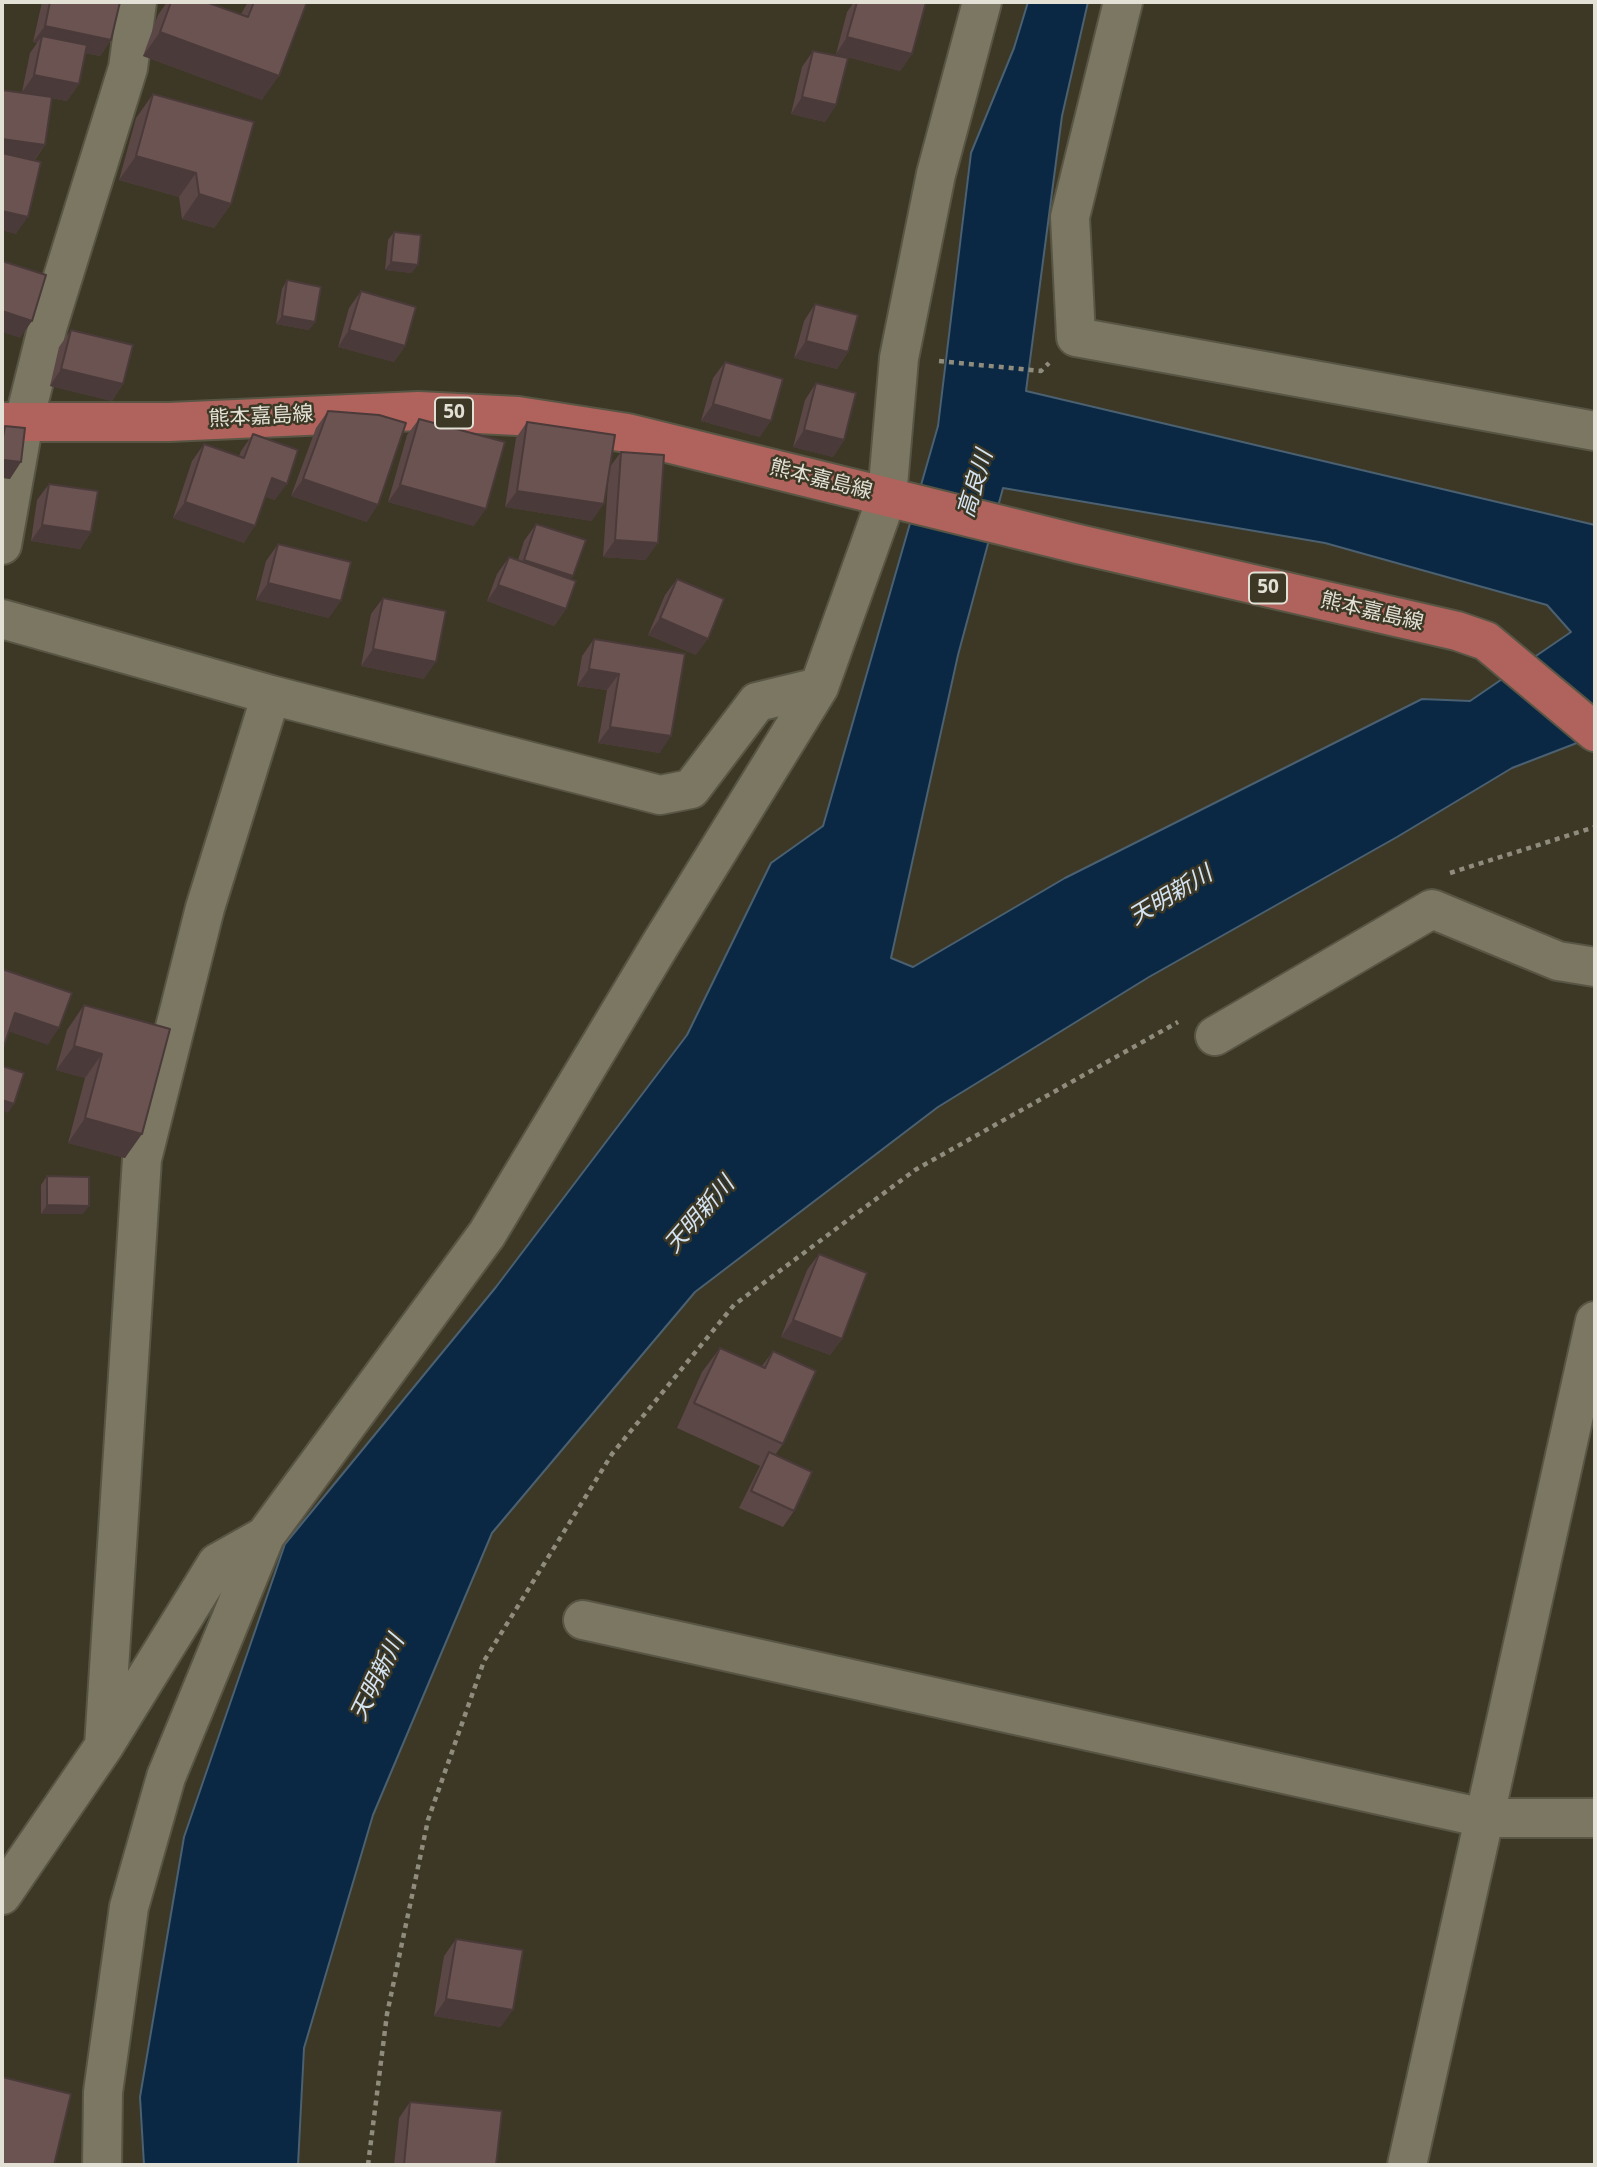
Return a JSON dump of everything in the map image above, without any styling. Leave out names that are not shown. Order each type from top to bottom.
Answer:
[{"type":"main road","name":"熊本嘉島線","points":[[13,422],[169,422],[418,411],[519,416],[627,433],[1078,544],[1457,631],[1486,641],[1595,732]]},
{"type":"street","points":[[2,545],[13,422],[48,324],[128,68],[137,2]]},
{"type":"street","points":[[102,2165],[103,2092],[129,1907],[166,1777],[265,1536],[487,1234],[819,687],[892,498],[900,358],[936,174],[982,2]]},
{"type":"street","points":[[1123,2],[1070,217],[1076,337],[1595,431]]},
{"type":"street","points":[[2,620],[271,695],[660,795],[691,789],[757,702],[819,687]]},
{"type":"street","points":[[104,1746],[142,1159],[205,908],[271,695]]},
{"type":"street","points":[[1198,1028],[1432,909],[1558,961],[1595,967]]},
{"type":"street","points":[[1407,2165],[1595,1321]]},
{"type":"street","points":[[2,1894],[104,1746],[217,1563],[265,1536]]},
{"type":"street","points":[[583,1620],[1484,1818],[1595,1818]]},
{"type":"path","points":[[900,358],[969,362],[1041,371],[1076,337]]},
{"type":"path","points":[[1446,874],[1595,827]]},
{"type":"path","points":[[368,2165],[387,2014],[428,1820],[484,1661],[612,1454],[734,1305],[915,1170],[1198,1028]]},
{"type":"water","points":[[1028,2],[1088,2],[1062,116],[1026,391],[1595,525],[1595,736],[1512,768],[1397,837],[1149,977],[938,1107],[695,1292],[492,1533],[373,1815],[304,2048],[298,2165],[144,2165],[140,2097],[184,1837],[285,1544],[496,1287],[687,1035],[771,863],[823,826],[938,426],[971,153],[1014,48]],"holes":[[[1003,488],[1325,543],[1547,605],[1571,632],[1470,701],[1422,699],[1065,878],[913,967],[891,958],[958,655]]]},
{"type":"building","points":[[50,2],[120,2],[111,40],[45,26]]},
{"type":"building","points":[[171,2],[206,2],[248,17],[254,2],[307,2],[279,76],[160,32]]},
{"type":"building","points":[[857,2],[926,2],[912,54],[847,37]]},
{"type":"building","points":[[42,36],[87,45],[79,84],[34,75]]},
{"type":"building","points":[[813,51],[848,58],[836,105],[802,97]]},
{"type":"building","points":[[2,90],[52,97],[45,145],[2,139]]},
{"type":"building","points":[[153,94],[254,122],[231,204],[199,194],[196,173],[136,156]]},
{"type":"building","points":[[2,153],[41,162],[28,217],[2,211]]},
{"type":"building","points":[[394,232],[421,235],[418,265],[391,262]]},
{"type":"building","points":[[2,261],[46,275],[32,321],[2,311]]},
{"type":"building","points":[[287,280],[321,287],[315,322],[282,316]]},
{"type":"building","points":[[361,291],[416,307],[405,346],[349,330]]},
{"type":"building","points":[[815,304],[858,315],[848,352],[806,341]]},
{"type":"building","points":[[71,330],[133,345],[123,384],[61,369]]},
{"type":"building","points":[[725,362],[783,379],[771,421],[713,404]]},
{"type":"building","points":[[816,383],[856,393],[844,440],[804,430]]},
{"type":"building","points":[[328,411],[379,415],[406,423],[378,505],[303,479]]},
{"type":"building","points":[[419,419],[505,442],[486,509],[400,485]]},
{"type":"building","points":[[527,422],[615,435],[604,504],[517,491]]},
{"type":"building","points":[[5,426],[25,428],[21,462],[4,460],[2,483],[2,442]]},
{"type":"building","points":[[253,434],[298,450],[287,484],[272,478],[255,526],[185,502],[204,444],[244,458]]},
{"type":"building","points":[[621,452],[664,455],[658,543],[615,540]]},
{"type":"building","points":[[49,484],[98,491],[91,532],[42,525]]},
{"type":"building","points":[[536,524],[586,540],[573,576],[524,560]]},
{"type":"building","points":[[278,544],[351,562],[341,601],[268,583]]},
{"type":"building","points":[[509,557],[576,581],[566,609],[498,585]]},
{"type":"building","points":[[677,579],[724,599],[708,639],[660,618]]},
{"type":"building","points":[[383,598],[446,611],[436,662],[373,649]]},
{"type":"building","points":[[594,639],[685,654],[671,736],[610,727],[619,674],[589,669]]},
{"type":"building","points":[[2,969],[72,993],[59,1028],[15,1013],[4,1046],[2,1045]]},
{"type":"building","points":[[84,1005],[170,1029],[142,1134],[85,1118],[102,1054],[74,1046]]},
{"type":"building","points":[[2,1066],[24,1073],[14,1104],[2,1100]]},
{"type":"building","points":[[47,1176],[89,1177],[89,1206],[47,1205]]},
{"type":"building","points":[[819,1254],[867,1273],[842,1339],[793,1320]]},
{"type":"building","points":[[720,1348],[765,1368],[773,1351],[816,1371],[783,1444],[694,1403]]},
{"type":"building","points":[[769,1452],[812,1472],[794,1511],[751,1491]]},
{"type":"building","points":[[456,1939],[523,1950],[513,2010],[446,1999]]},
{"type":"building","points":[[2,2077],[71,2094],[54,2165],[2,2165]]},
{"type":"building","points":[[410,2102],[502,2111],[496,2165],[404,2165]]},
{"type":"water label","name":"高良川","points":[[976,484]]},
{"type":"water label","name":"天明新川","points":[[1171,896]]},
{"type":"water label","name":"天明新川","points":[[700,1215]]},
{"type":"water label","name":"天明新川","points":[[378,1678]]}]
